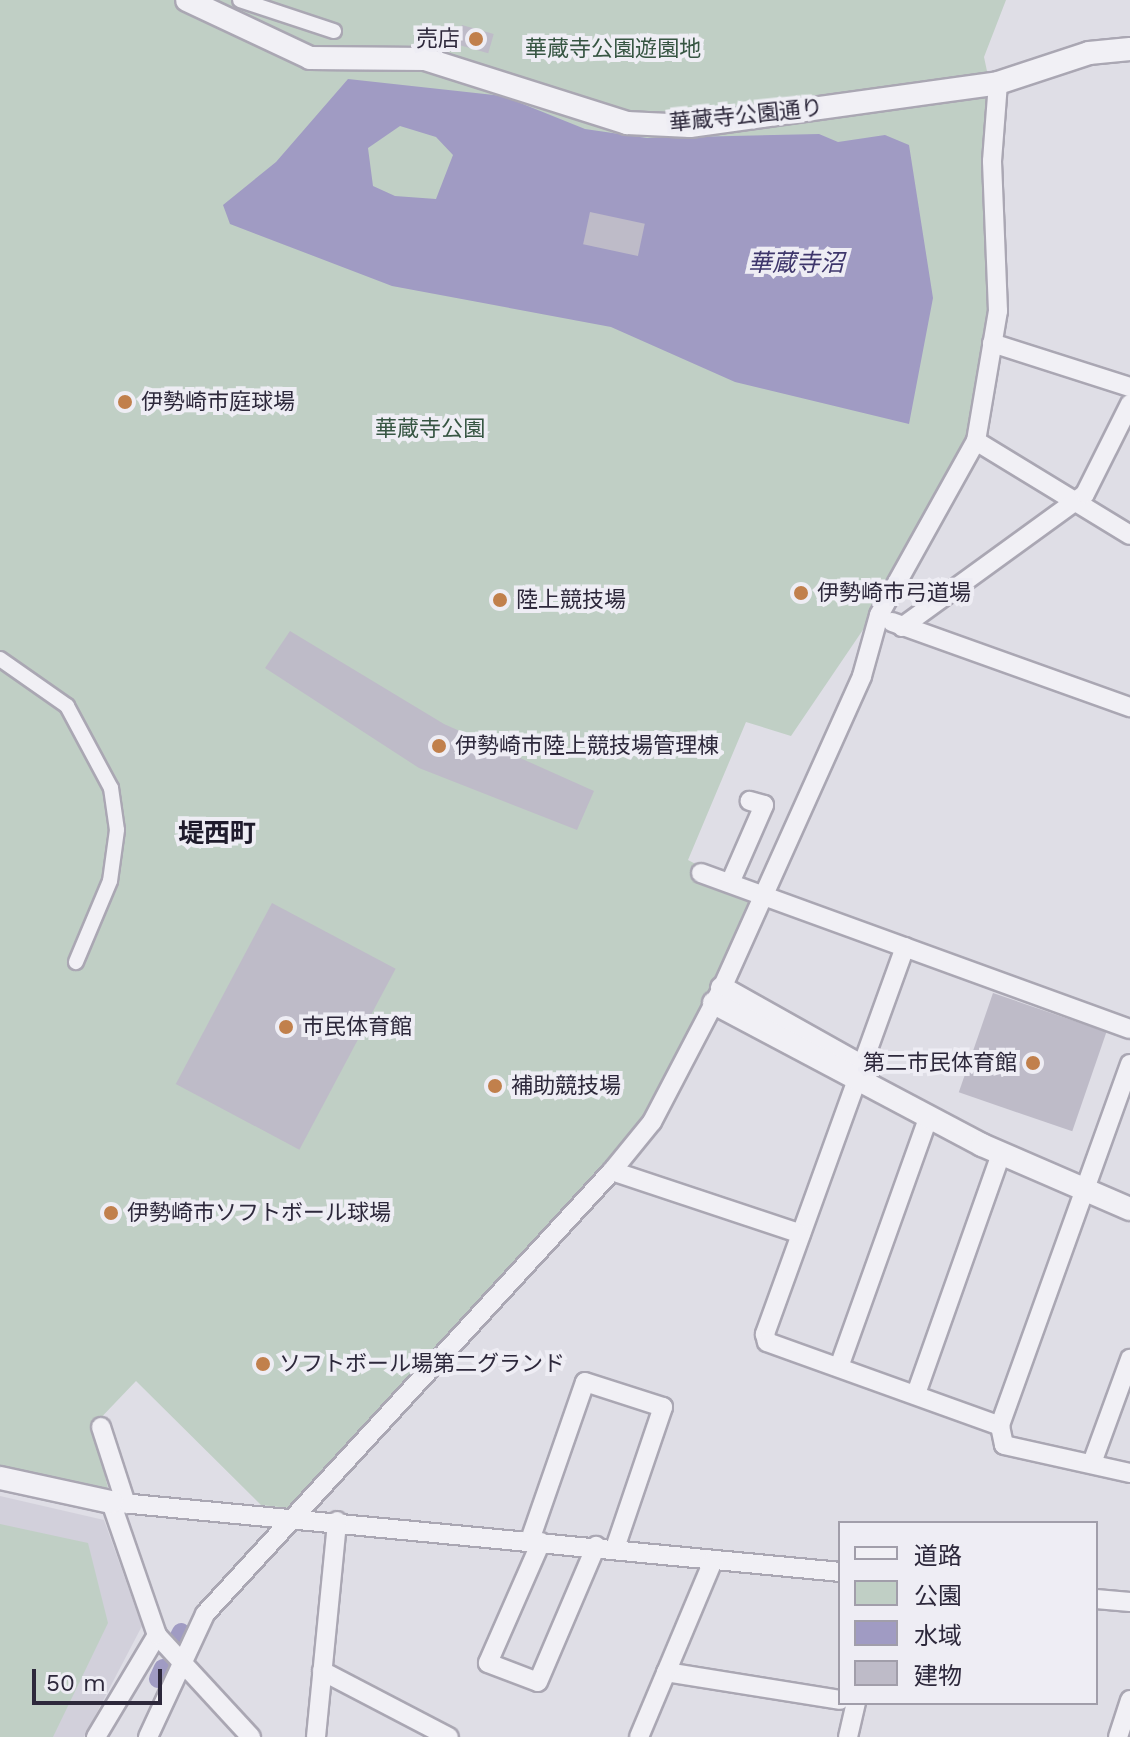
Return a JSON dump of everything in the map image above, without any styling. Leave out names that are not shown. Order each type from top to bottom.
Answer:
[{"type":"street","name":"華蔵寺公園通り","points":[[187,0],[310,58],[437,61],[627,123],[690,126],[998,83],[1089,53],[1130,49]]},
{"type":"street","points":[[240,0],[334,31]]},
{"type":"street","points":[[148,1737],[205,1614],[612,1171],[652,1122],[718,996],[862,676],[879,615],[976,441],[999,299],[992,161],[998,83]]},
{"type":"street","points":[[992,343],[1130,387]]},
{"type":"street","points":[[902,627],[1077,501],[1130,404]]},
{"type":"street","points":[[976,441],[1130,535]]},
{"type":"street","points":[[879,615],[902,627],[1130,707]]},
{"type":"street","points":[[0,659],[67,706],[111,788],[117,830],[110,881],[76,962]]},
{"type":"street","points":[[730,883],[764,805],[750,801]]},
{"type":"street","points":[[701,873],[1130,1029]]},
{"type":"street","points":[[905,947],[862,1075],[801,1234],[767,1342],[917,1391],[1000,1426]]},
{"type":"street","points":[[718,996],[862,1075],[1086,1184],[1130,1209]]},
{"type":"street","points":[[1130,1064],[1000,1426],[1004,1445],[1130,1473]]},
{"type":"street","points":[[862,1075],[928,1118],[1001,1154],[1086,1184],[1130,1192]]},
{"type":"street","points":[[839,1367],[928,1118]]},
{"type":"street","points":[[917,1391],[1001,1154]]},
{"type":"street","points":[[612,1171],[801,1234]]},
{"type":"street","points":[[1092,1463],[1130,1359]]},
{"type":"street","points":[[585,1382],[663,1407],[605,1547],[538,1682],[488,1663],[535,1541],[585,1382]]},
{"type":"street","points":[[101,1427],[157,1635],[251,1737]]},
{"type":"street","points":[[0,1478],[119,1503],[294,1516],[838,1572]]},
{"type":"street","points":[[316,1737],[337,1521]]},
{"type":"street","points":[[639,1737],[713,1561]]},
{"type":"street","points":[[1098,1599],[1130,1602]]},
{"type":"street","points":[[96,1737],[157,1635]]},
{"type":"street","points":[[322,1671],[449,1737]]},
{"type":"street","points":[[666,1672],[838,1700]]},
{"type":"street","points":[[1118,1737],[1130,1700]]},
{"type":"street","points":[[848,1737],[856,1705]]},
{"type":"shaded area","points":[[0,1496],[104,1520],[142,1626],[84,1737],[0,1737]]},
{"type":"green space","name":"華蔵寺公園","points":[[0,0],[1006,0],[984,57],[994,104],[984,153],[992,298],[967,451],[873,615],[791,736],[746,722],[688,860],[756,896],[641,1127],[297,1509],[261,1505],[136,1381],[93,1426],[108,1488],[0,1465]]},
{"type":"green space","points":[[0,1524],[88,1543],[108,1623],[53,1737],[0,1737]]},
{"type":"water","name":"華蔵寺沼","points":[[348,79],[503,96],[585,129],[647,138],[819,134],[838,142],[885,135],[909,145],[933,298],[909,424],[735,382],[611,327],[392,286],[230,224],[223,205],[276,162]],"holes":[[[400,126],[436,137],[453,155],[436,199],[395,196],[373,186],[368,148]]]},
{"type":"building","name":"売店","points":[[462,25],[494,34],[488,53],[456,44]]},
{"type":"building","points":[[590,212],[645,224],[638,256],[583,244]]},
{"type":"building","name":"伊勢崎市陸上競技場管理棟","points":[[290,631],[444,724],[594,791],[577,830],[419,768],[265,668]]},
{"type":"building","name":"市民体育館","points":[[272,903],[396,969],[299,1150],[176,1084]]},
{"type":"building","name":"第二市民体育館","points":[[993,993],[1106,1032],[1072,1131],[959,1092]]},
{"type":"waterway","points":[[177,1640],[181,1632]]},
{"type":"waterway","points":[[158,1679],[163,1668]]},
{"type":"place","name":"売店","points":[[476,39]]},
{"type":"place","name":"伊勢崎市庭球場","points":[[125,402]]},
{"type":"place","name":"伊勢崎市弓道場","points":[[801,593]]},
{"type":"place","name":"陸上競技場","points":[[500,600]]},
{"type":"place","name":"伊勢崎市陸上競技場管理棟","points":[[439,746]]},
{"type":"place","name":"市民体育館","points":[[286,1027]]},
{"type":"place","name":"第二市民体育館","points":[[1033,1063]]},
{"type":"place","name":"補助競技場","points":[[495,1086]]},
{"type":"place","name":"伊勢崎市ソフトボール球場","points":[[111,1213]]},
{"type":"place","name":"ソフトボール場第二グランド","points":[[263,1364]]},
{"type":"district","name":"堤西町","points":[[217,834]]},
{"type":"park label","name":"華蔵寺公園遊園地","points":[[613,49]]}]
